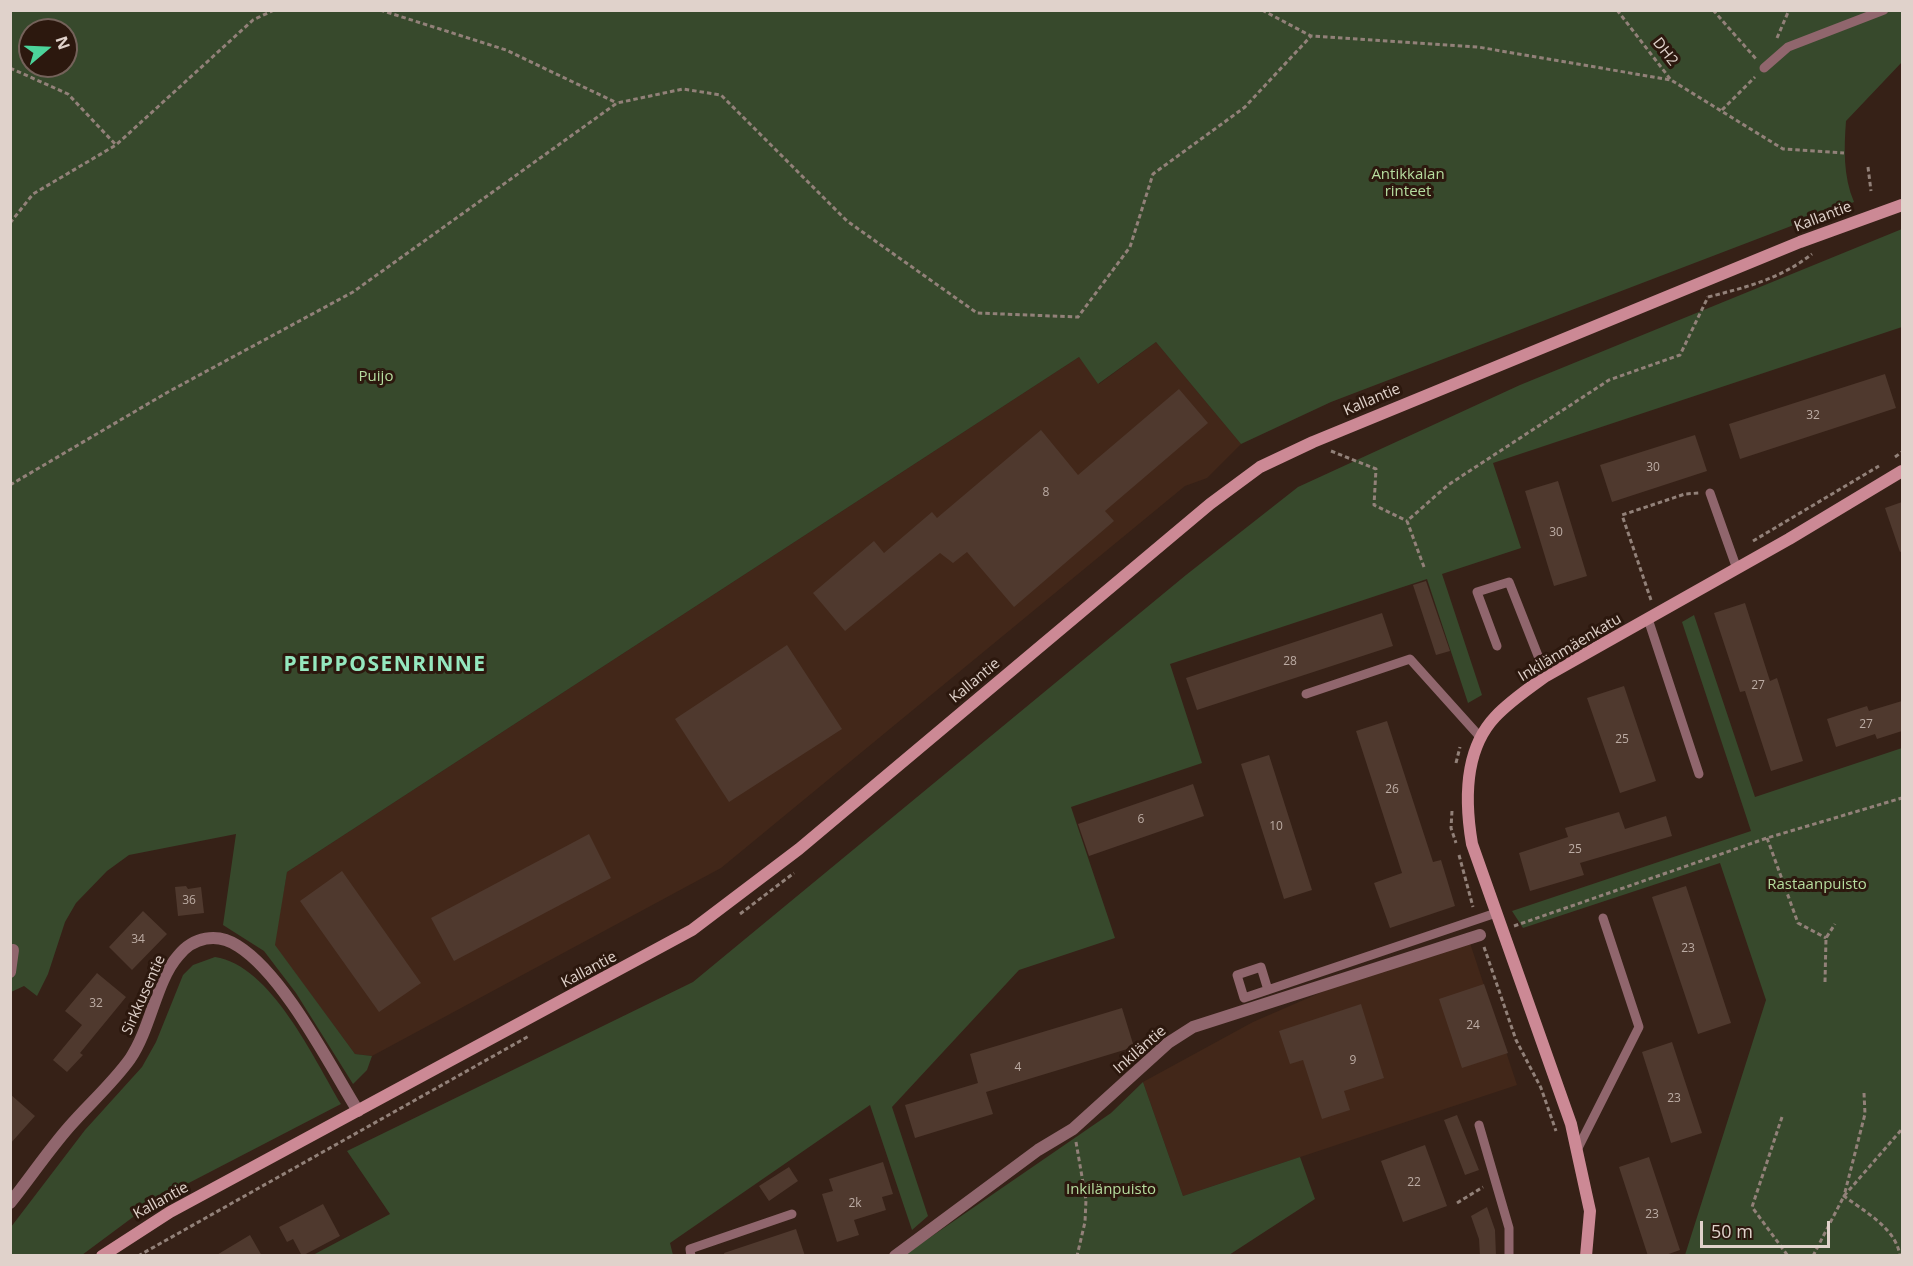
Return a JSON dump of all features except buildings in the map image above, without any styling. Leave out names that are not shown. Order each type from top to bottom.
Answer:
[{"type":"main road","name":"Kallantie","points":[[102,1256],[115,1245],[170,1212],[692,930],[798,849],[1210,504],[1260,467],[1447,386],[1800,242],[1902,205]]},
{"type":"main road","name":"Inkilänmäenkatu","points":[[1586,1256],[1590,1210],[1571,1124],[1472,844],[1466,811],[1469,778],[1481,738],[1494,718],[1512,701],[1546,676],[1737,569],[1902,471]]},
{"type":"street","name":"Inkiläntie","points":[[895,1256],[1038,1150],[1072,1129],[1168,1043],[1193,1027],[1480,935]]},
{"type":"street","name":"Sirkkusentie","points":[[10,1203],[68,1129],[130,1059],[146,1031],[176,958],[187,946],[197,940],[211,937],[225,939],[237,945],[261,965],[285,996],[358,1111]]},
{"type":"street","points":[[10,972],[13,950]]},
{"type":"lane","points":[[1764,68],[1788,47],[1884,10]]},
{"type":"lane","points":[[1710,493],[1737,569]]},
{"type":"lane","points":[[1497,646],[1477,592],[1509,582],[1546,676]]},
{"type":"lane","points":[[1648,619],[1699,774]]},
{"type":"lane","points":[[1306,694],[1410,659],[1470,729],[1481,738]]},
{"type":"lane","points":[[1268,990],[1496,913]]},
{"type":"lane","points":[[1577,1150],[1640,1027],[1603,918]]},
{"type":"lane","points":[[1479,1125],[1509,1228],[1509,1256]]},
{"type":"lane","points":[[691,1256],[690,1249],[792,1214]]},
{"type":"path","points":[[10,223],[33,194],[116,145],[253,20],[274,10]]},
{"type":"path","points":[[380,10],[506,50],[617,103]]},
{"type":"path","points":[[1262,10],[1311,36],[1478,47],[1671,80],[1783,149],[1844,153]]},
{"type":"path","name":"DH2","points":[[1617,10],[1671,80]]},
{"type":"path","points":[[1713,10],[1764,68]]},
{"type":"path","points":[[10,485],[168,392],[353,292],[617,103],[683,89],[721,95],[848,221],[977,313],[1078,317],[1130,247],[1154,174],[1245,107],[1311,36]]},
{"type":"path","points":[[10,68],[68,94],[116,145]]},
{"type":"path","points":[[1868,167],[1871,190]]},
{"type":"path","points":[[1697,302],[1708,297],[1761,284],[1794,268],[1816,251]]},
{"type":"path","points":[[1407,521],[1448,485],[1610,380],[1680,356],[1708,297]]},
{"type":"path","points":[[1342,447],[1331,451],[1376,469],[1374,505],[1407,521],[1424,567]]},
{"type":"path","points":[[1731,554],[1902,452]]},
{"type":"path","points":[[1660,596],[1651,600],[1622,515],[1686,494],[1710,493]]},
{"type":"path","points":[[1456,765],[1456,754],[1470,729]]},
{"type":"path","points":[[1502,934],[1520,922],[1767,838],[1902,798]]},
{"type":"path","points":[[1453,807],[1451,828],[1472,904],[1474,921]]},
{"type":"path","points":[[1767,838],[1798,923],[1826,938]]},
{"type":"path","points":[[732,920],[770,894],[797,870]]},
{"type":"path","points":[[1825,982],[1826,938],[1835,924]]},
{"type":"path","points":[[1480,935],[1516,1040],[1541,1088],[1559,1140]]},
{"type":"path","points":[[138,1256],[538,1031]]},
{"type":"path","points":[[1813,1256],[1844,1196],[1865,1114],[1864,1093]]},
{"type":"path","points":[[1782,1117],[1752,1207],[1788,1256]]},
{"type":"path","points":[[1072,1129],[1086,1200],[1085,1222],[1077,1256]]},
{"type":"path","points":[[1844,1196],[1902,1129]]},
{"type":"path","points":[[1457,1203],[1495,1180]]},
{"type":"path","points":[[1844,1196],[1888,1230],[1899,1246],[1900,1256]]},
{"type":"shaded area","points":[[1156,342],[1241,444],[1207,478],[1185,486],[721,868],[372,1056],[355,1054],[274,945],[287,872],[1079,357],[1099,384]]},
{"type":"shaded area","points":[[1468,937],[1517,1085],[1183,1196],[1143,1082],[1253,1022],[1384,965]]},
{"type":"green space","name":"Puijo","points":[[11,11],[1902,11],[1902,62],[1846,121],[1846,172],[1854,202],[1331,402],[1241,444],[1156,342],[1098,384],[1079,357],[287,872],[275,945],[355,1054],[372,1056],[367,1070],[353,1084],[296,993],[264,951],[223,925],[236,834],[129,855],[107,871],[76,903],[65,922],[48,974],[37,996],[24,986],[11,992]]},
{"type":"green space","points":[[1902,229],[1902,327],[1493,463],[1521,548],[1442,574],[1482,695],[1468,703],[1427,579],[1170,664],[1202,763],[1071,807],[1115,938],[1019,970],[892,1107],[928,1216],[912,1230],[870,1105],[670,1243],[673,1255],[313,1255],[390,1214],[347,1151],[693,982],[1186,575],[1298,487],[1520,385]]},
{"type":"green space","name":"Rastaanpuisto","points":[[1694,615],[1755,797],[1902,748],[1902,1255],[1685,1255],[1766,1000],[1720,863],[1523,928],[1512,911],[1751,831],[1682,622]]},
{"type":"green space","points":[[215,957],[235,964],[255,977],[272,995],[304,1040],[341,1104],[156,1200],[82,1255],[11,1255],[11,1227],[85,1130],[142,1067],[156,1042],[183,975],[193,965]]},
{"type":"green space","name":"Inkilänpuisto","points":[[1143,1082],[1183,1196],[1300,1157],[1315,1199],[1229,1255],[903,1256],[1111,1113]]},
{"type":"district","name":"PEIPPOSENRINNE","points":[[385,665]]},
{"type":"park label","name":"Antikkalan rinteet","points":[[1408,184]]}]
